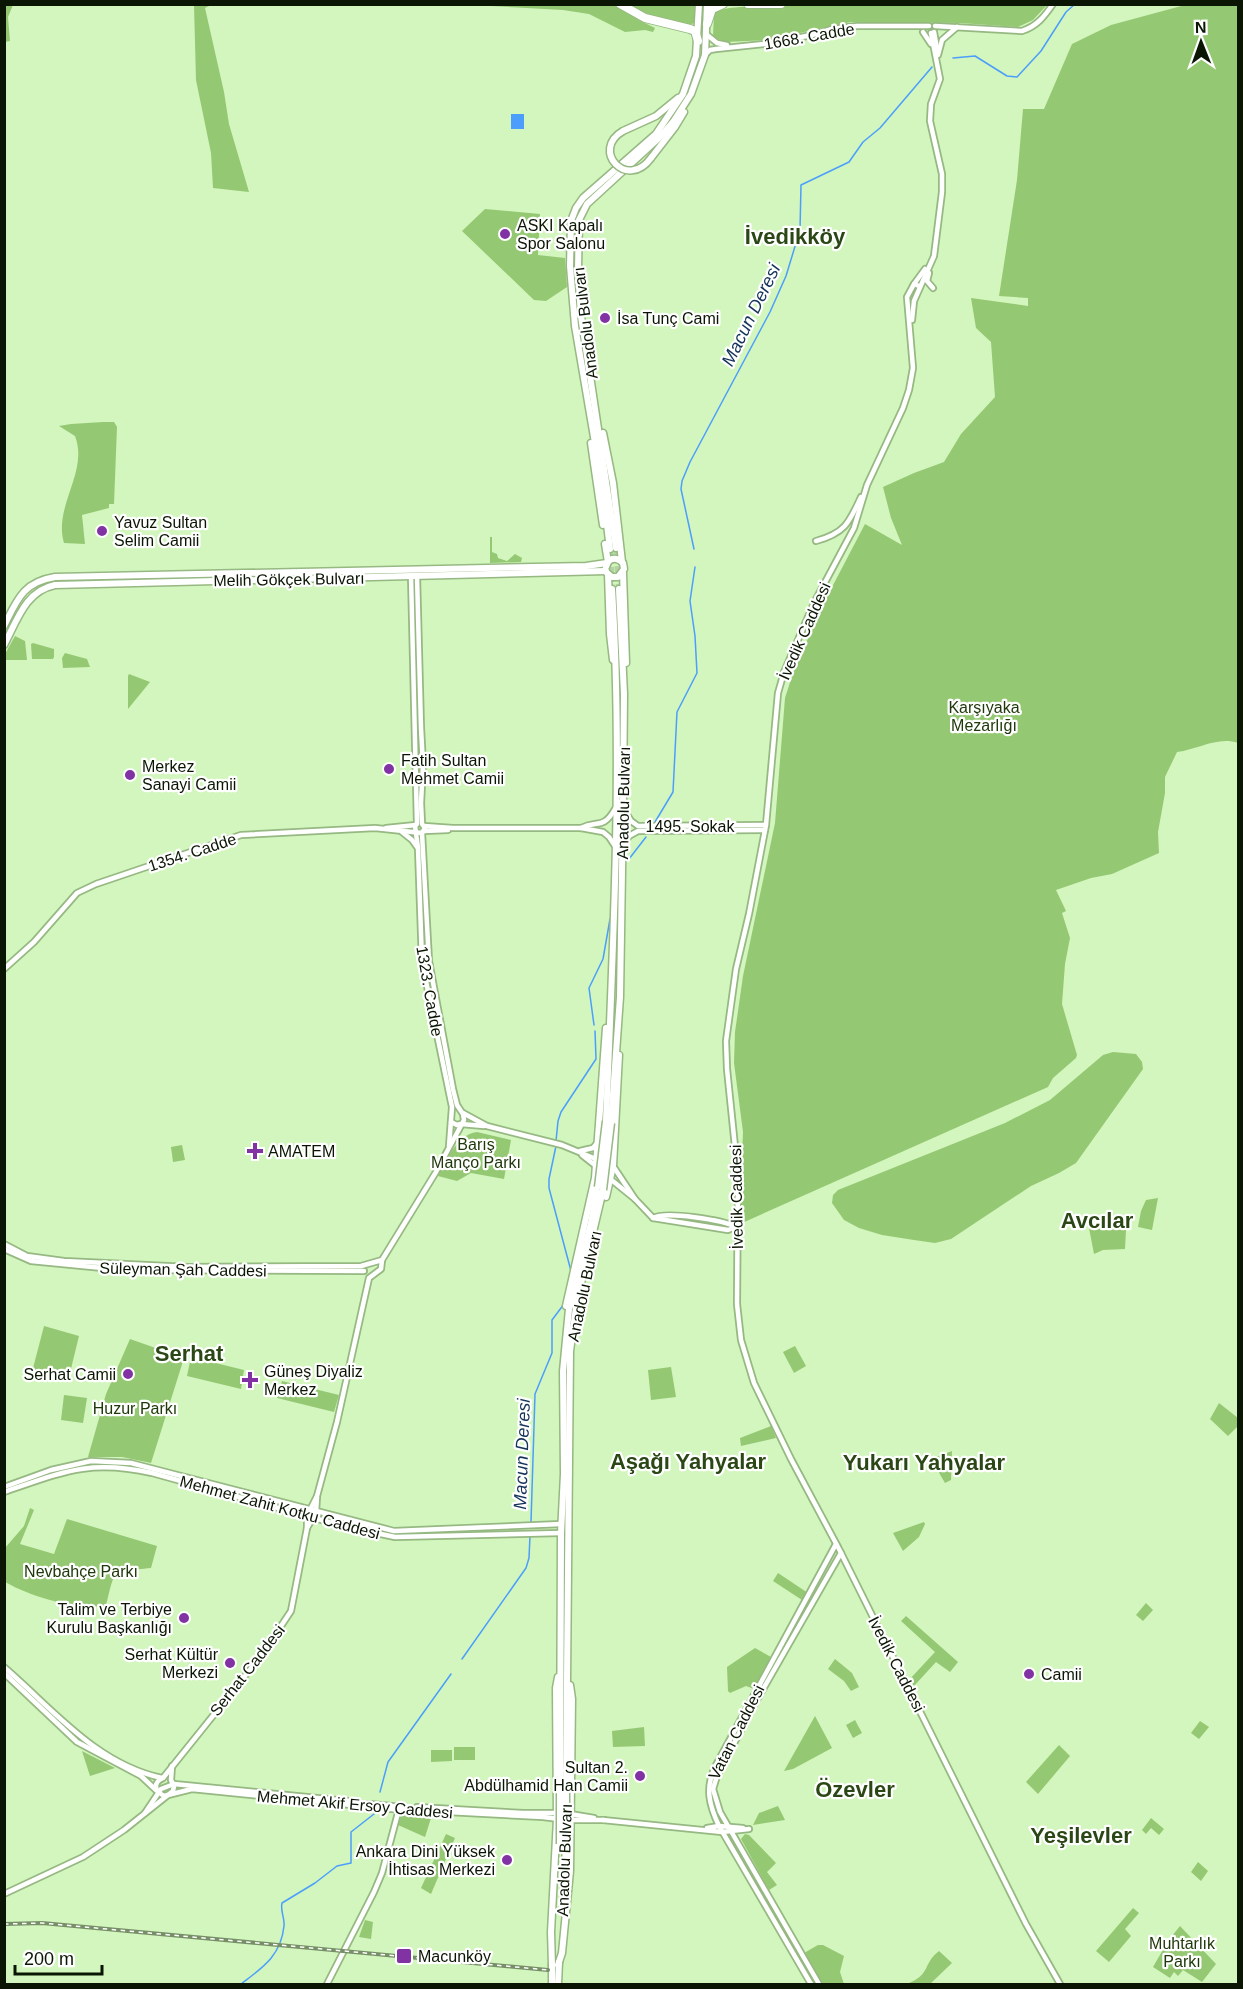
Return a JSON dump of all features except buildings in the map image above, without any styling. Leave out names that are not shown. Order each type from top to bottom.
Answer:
[{"type":"highway","points":[[620,4],[645,18],[690,28],[695,31],[698,41]]},
{"type":"highway","points":[[707,24],[712,9],[723,4]]},
{"type":"highway","points":[[748,4],[781,4]]},
{"type":"main road","name":"Anadolu Bulvarı","points":[[593,411],[575,327],[570,266],[571,221],[583,198],[656,135],[683,94],[696,56],[699,4]]},
{"type":"main road","name":"Anadolu Bulvarı","points":[[593,411],[581,316],[578,270],[579,220],[587,204],[660,137],[691,94],[705,55],[707,4]]},
{"type":"main road","name":"1668. Cadde","points":[[906,27],[922,32],[957,27],[1022,30],[1031,28],[1040,22],[1053,4]]},
{"type":"main road","name":"1668. Cadde","points":[[705,55],[710,50],[748,46],[857,26],[932,30]]},
{"type":"main road","points":[[937,57],[940,44],[957,27]]},
{"type":"main road","name":"İvedik Caddesi","points":[[916,285],[932,260],[935,250],[943,180],[930,121],[931,104],[940,79],[932,30]]},
{"type":"main road","points":[[922,32],[937,57]]},
{"type":"main road","name":"1668. Cadde","points":[[706,34],[717,43],[748,46]]},
{"type":"main road","points":[[683,94],[656,116],[616,135],[609,150],[616,165],[629,171],[636,171],[645,166],[675,127],[691,94]]},
{"type":"main road","name":"İvedik Caddesi","points":[[935,250],[916,285],[911,300],[913,356],[909,390],[900,419],[880,455],[864,493],[854,528],[814,603],[779,686],[766,828],[736,969],[726,1041],[738,1176],[736,1227],[738,1317],[741,1340],[750,1371],[791,1459],[836,1544],[1026,1924],[1060,1984]]},
{"type":"main road","points":[[932,260],[927,281],[933,288]]},
{"type":"main road","points":[[593,411],[589,426],[613,549],[624,566],[616,587]]},
{"type":"main road","points":[[593,411],[606,444],[613,549],[607,563],[607,572],[616,587]]},
{"type":"main road","points":[[816,541],[839,533],[854,515],[864,493]]},
{"type":"main road","points":[[607,563],[615,559],[622,562]]},
{"type":"main road","name":"Melih Gökçek Bulvarı","points":[[4,645],[25,604],[34,594],[45,588],[60,585],[190,582],[586,566],[607,563]]},
{"type":"main road","points":[[414,572],[418,587],[418,731],[423,751],[420,828],[426,939],[453,1089],[459,1110],[464,1118],[461,1124]]},
{"type":"main road","name":"Melih Gökçek Bulvarı","points":[[4,626],[24,590],[48,578],[189,574],[414,572],[428,576],[607,572]]},
{"type":"main road","name":"1323. Cadde","points":[[414,572],[418,731],[415,765],[416,816],[420,828],[418,848],[420,940],[422,962],[452,1113]]},
{"type":"main road","points":[[607,572],[615,577],[623,573]]},
{"type":"main road","points":[[189,574],[190,582]]},
{"type":"main road","points":[[418,587],[428,576]]},
{"type":"main road","name":"Anadolu Bulvarı","points":[[616,587],[620,808]]},
{"type":"main road","name":"Anadolu Bulvarı","points":[[609,1122],[611,1000],[624,685],[627,660],[616,587]]},
{"type":"main road","points":[[415,751],[421,753],[423,751]]},
{"type":"main road","points":[[415,765],[423,765]]},
{"type":"main road","points":[[375,828],[406,826],[420,828],[581,828],[602,824],[620,808]]},
{"type":"main road","name":"1495. Sokak","points":[[620,808],[638,826],[766,828]]},
{"type":"main road","points":[[406,826],[416,816]]},
{"type":"main road","name":"1354. Cadde","points":[[4,969],[34,942],[77,893],[96,884],[241,835],[375,828],[400,831],[420,828]]},
{"type":"main road","name":"Anadolu Bulvarı","points":[[552,1984],[563,1844],[569,1382],[574,1325],[600,1189],[609,1122],[620,997],[619,846],[609,836],[599,831],[587,831],[581,828]]},
{"type":"main road","name":"1495. Sokak","points":[[619,846],[633,833],[653,828]]},
{"type":"main road","points":[[400,831],[409,837],[418,848]]},
{"type":"main road","points":[[420,940],[426,939]]},
{"type":"main road","points":[[422,962],[429,962]]},
{"type":"main road","points":[[566,1330],[566,1305],[596,1166],[606,1029],[611,1000]]},
{"type":"main road","points":[[574,1325],[613,1166],[619,1078],[618,1027]]},
{"type":"main road","points":[[449,1146],[452,1113],[456,1111],[462,1113],[487,1126]]},
{"type":"main road","points":[[451,1122],[457,1125],[487,1126],[562,1145],[597,1158],[613,1166],[635,1199]]},
{"type":"main road","name":"Serhat Caddesi","points":[[307,1528],[315,1515],[317,1496],[338,1422],[369,1278],[381,1269],[382,1260],[454,1141],[461,1124]]},
{"type":"main road","points":[[577,1151],[593,1148],[599,1141]]},
{"type":"main road","points":[[577,1151],[635,1199],[653,1218],[694,1221],[728,1230],[736,1227]]},
{"type":"main road","name":"Anadolu Bulvarı","points":[[564,1665],[561,1524],[564,1474],[563,1371],[566,1330],[569,1309],[600,1189]]},
{"type":"main road","name":"Süleyman Şah Caddesi","points":[[4,1244],[27,1256],[64,1261],[196,1267],[363,1269]]},
{"type":"main road","name":"Süleyman Şah Caddesi","points":[[4,1249],[31,1261],[123,1270],[363,1269]]},
{"type":"main road","points":[[369,1278],[363,1269],[370,1263],[382,1260]]},
{"type":"main road","name":"Mehmet Zahit Kotku Caddesi","points":[[4,1486],[51,1470],[92,1461],[131,1463],[309,1510],[315,1515],[396,1537],[561,1533]]},
{"type":"main road","name":"Mehmet Zahit Kotku Caddesi","points":[[4,1492],[64,1471],[92,1467],[121,1467],[152,1473],[307,1516],[315,1515],[394,1531],[561,1524]]},
{"type":"main road","name":"Serhat Caddesi","points":[[158,1792],[156,1784],[261,1656],[291,1611],[307,1528],[307,1516],[317,1496]]},
{"type":"main road","name":"Vatan Caddesi","points":[[810,1984],[722,1832],[708,1796],[711,1778],[836,1544]]},
{"type":"main road","name":"Vatan Caddesi","points":[[819,1984],[730,1829],[716,1802],[713,1789],[714,1782],[754,1705],[841,1554]]},
{"type":"main road","points":[[834,1563],[846,1564]]},
{"type":"main road","points":[[564,1665],[556,1688],[564,1792],[571,1817],[571,1833],[561,1962],[555,1966],[551,1932],[556,1833],[557,1816],[564,1792]]},
{"type":"main road","points":[[4,1667],[77,1742],[140,1773],[172,1782]]},
{"type":"main road","points":[[4,1673],[79,1736],[103,1753],[140,1773],[158,1792],[167,1796]]},
{"type":"main road","points":[[77,1742],[79,1736]]},
{"type":"main road","points":[[4,1894],[83,1857],[145,1813],[173,1791],[172,1766]]},
{"type":"main road","name":"Mehmet Akif Ersoy Caddesi","points":[[158,1792],[172,1782],[395,1810],[557,1816]]},
{"type":"main road","name":"Mehmet Akif Ersoy Caddesi","points":[[167,1796],[192,1789],[395,1810],[557,1816]]},
{"type":"main road","points":[[145,1813],[158,1792]]},
{"type":"main road","points":[[327,1984],[374,1892],[381,1873],[395,1810]]},
{"type":"main road","points":[[557,1816],[722,1832],[730,1829]]},
{"type":"main road","points":[[703,1829],[719,1826],[743,1831],[737,1841]]},
{"type":"main road","points":[[556,1833],[564,1831],[571,1833]]},
{"type":"main road","name":"Anadolu Bulvarı","points":[[555,1966],[558,1984]]},
{"type":"green space","points":[[802,4],[1047,5],[1033,20],[1018,27],[960,23],[851,22],[767,40],[725,42],[713,37],[714,12],[735,7]]},
{"type":"green space","points":[[4,5],[13,5],[8,17],[10,41],[5,42]]},
{"type":"green space","points":[[194,5],[211,5],[205,8],[229,124],[249,192],[213,188],[211,153],[196,80]]},
{"type":"green space","points":[[472,5],[616,5],[655,28],[653,32],[645,30],[625,32],[589,14],[563,10]]},
{"type":"green space","points":[[626,5],[696,5],[695,23],[688,25],[643,14]]},
{"type":"green space","name":"Karşıyaka Mezarlığı","points":[[1185,5],[1238,5],[1238,743],[1216,742],[1177,752],[1165,777],[1165,793],[1158,832],[1159,853],[1112,874],[1091,878],[1056,890],[1066,911],[1062,913],[1070,938],[1065,964],[1062,1004],[1077,1055],[1053,1078],[1048,1087],[742,1223],[739,1220],[743,1132],[734,1063],[735,1032],[743,976],[775,823],[785,698],[792,676],[820,610],[865,524],[902,545],[891,518],[883,487],[944,462],[961,434],[995,397],[991,342],[976,328],[971,298],[1028,306],[1028,298],[999,296],[1017,180],[1023,109],[1044,109],[1072,44],[1111,25]]},
{"type":"green space","points":[[485,209],[540,214],[538,255],[565,258],[567,287],[546,301],[534,300],[462,231]]},
{"type":"green space","points":[[114,422],[117,427],[114,504],[109,504],[109,508],[82,515],[85,544],[64,543],[63,516],[78,463],[78,449],[75,436],[59,426]]},
{"type":"green space","points":[[490,537],[492,537],[492,552],[497,554],[498,558],[507,561],[515,554],[522,558],[521,562],[490,563]]},
{"type":"green space","points":[[15,636],[25,641],[27,660],[5,660],[5,654]]},
{"type":"green space","points":[[31,644],[54,649],[53,659],[32,659]]},
{"type":"green space","points":[[65,653],[87,659],[90,667],[63,668],[62,658]]},
{"type":"green space","points":[[129,674],[150,682],[128,709],[128,676]]},
{"type":"green space","points":[[1113,1052],[1136,1054],[1142,1062],[1143,1069],[1076,1163],[1031,1186],[951,1239],[935,1243],[882,1235],[859,1228],[844,1220],[832,1203],[833,1195],[838,1190],[1005,1123],[1050,1100],[1103,1055]]},
{"type":"green space","name":"Barış Manço Parkı","points":[[477,1132],[511,1140],[504,1179],[471,1173],[457,1181],[438,1176],[458,1143],[463,1138]]},
{"type":"green space","points":[[182,1145],[185,1160],[173,1162],[171,1147]]},
{"type":"green space","points":[[1158,1198],[1152,1230],[1138,1227],[1146,1200]]},
{"type":"green space","points":[[1109,1226],[1126,1230],[1125,1249],[1103,1250],[1094,1254],[1089,1228]]},
{"type":"green space","points":[[44,1326],[79,1336],[68,1381],[32,1372]]},
{"type":"green space","name":"Huzur Parkı","points":[[130,1339],[184,1358],[151,1463],[122,1457],[88,1457],[106,1394]]},
{"type":"green space","points":[[795,1346],[806,1366],[794,1373],[783,1352]]},
{"type":"green space","points":[[191,1357],[244,1370],[241,1389],[187,1376]]},
{"type":"green space","points":[[671,1367],[676,1397],[651,1400],[648,1370]]},
{"type":"green space","points":[[282,1381],[339,1395],[334,1412],[277,1398]]},
{"type":"green space","points":[[64,1395],[87,1398],[83,1423],[61,1420]]},
{"type":"green space","points":[[1219,1403],[1238,1418],[1238,1426],[1228,1436],[1210,1419]]},
{"type":"green space","points":[[771,1426],[776,1438],[741,1446],[740,1438]]},
{"type":"green space","points":[[952,1451],[951,1480],[945,1483],[931,1459]]},
{"type":"green space","name":"Nevbahçe Parkı","points":[[30,1508],[34,1510],[20,1544],[54,1554],[67,1519],[157,1546],[151,1568],[122,1571],[117,1574],[114,1577],[106,1606],[67,1604],[16,1588],[5,1582],[5,1548],[24,1526]]},
{"type":"green space","points":[[924,1522],[919,1537],[903,1551],[893,1533]]},
{"type":"green space","points":[[778,1573],[808,1593],[802,1600],[773,1581]]},
{"type":"green space","points":[[1146,1603],[1153,1610],[1143,1621],[1136,1615]]},
{"type":"green space","points":[[906,1616],[958,1662],[950,1672],[936,1662],[914,1686],[909,1680],[935,1652],[901,1621]]},
{"type":"green space","points":[[755,1648],[771,1657],[754,1689],[746,1686],[730,1693],[727,1667]]},
{"type":"green space","points":[[835,1659],[852,1673],[859,1687],[851,1691],[844,1681],[828,1669]]},
{"type":"green space","points":[[815,1716],[832,1748],[793,1769],[784,1771]]},
{"type":"green space","points":[[855,1720],[862,1733],[853,1738],[846,1725]]},
{"type":"green space","points":[[1200,1721],[1209,1727],[1199,1739],[1191,1733]]},
{"type":"green space","points":[[644,1727],[645,1746],[613,1747],[612,1731]]},
{"type":"green space","points":[[1059,1745],[1070,1756],[1038,1794],[1026,1782]]},
{"type":"green space","points":[[454,1747],[475,1747],[475,1760],[454,1760]]},
{"type":"green space","points":[[431,1750],[452,1750],[452,1761],[431,1762]]},
{"type":"green space","points":[[82,1751],[115,1768],[90,1776]]},
{"type":"green space","points":[[778,1806],[785,1820],[753,1825],[759,1813]]},
{"type":"green space","points":[[418,1813],[432,1815],[425,1837],[398,1825],[401,1816]]},
{"type":"green space","points":[[1151,1818],[1164,1829],[1159,1835],[1151,1828],[1146,1834],[1142,1830]]},
{"type":"green space","points":[[446,1834],[455,1838],[431,1894],[421,1888]]},
{"type":"green space","points":[[745,1834],[749,1835],[776,1863],[767,1872],[777,1885],[769,1890],[741,1839]]},
{"type":"green space","points":[[732,1838],[816,1984],[813,1984],[730,1839]]},
{"type":"green space","points":[[1198,1862],[1208,1871],[1201,1881],[1191,1872]]},
{"type":"green space","points":[[1133,1908],[1139,1913],[1125,1929],[1131,1936],[1109,1962],[1096,1951]]},
{"type":"green space","points":[[365,1920],[373,1922],[371,1939],[359,1937]]},
{"type":"green space","name":"Muhtarlık Parkı","points":[[1180,1926],[1216,1964],[1202,1982],[1183,1970],[1178,1976],[1174,1972],[1170,1978],[1153,1967]]},
{"type":"green space","points":[[818,1945],[823,1945],[844,1956],[840,1972],[844,1984],[823,1984],[804,1953]]},
{"type":"green space","points":[[939,1951],[952,1963],[930,1984],[907,1984],[924,1973],[930,1960]]},
{"type":"water","points":[[511,114],[524,114],[524,129],[511,129]]},
{"type":"waterway","name":"Macun Deresi","points":[[953,58],[975,56],[1007,76],[1017,77],[1041,51],[1066,12],[1075,4]]},
{"type":"waterway","name":"Macun Deresi","points":[[694,549],[681,489],[682,481],[770,312],[786,276],[800,230],[801,185],[849,162],[863,142],[880,128],[932,67]]},
{"type":"waterway","name":"Macun Deresi","points":[[655,822],[673,792],[677,712],[697,673],[690,601],[695,567]]},
{"type":"waterway","name":"Macun Deresi","points":[[629,859],[646,837]]},
{"type":"waterway","name":"Macun Deresi","points":[[594,1025],[589,988],[603,959],[610,919]]},
{"type":"waterway","name":"Macun Deresi","points":[[556,1141],[561,1112],[596,1059],[595,1031]]},
{"type":"waterway","name":"Macun Deresi","points":[[556,1146],[549,1188],[571,1271]]},
{"type":"waterway","name":"Macun Deresi","points":[[531,1522],[535,1394],[552,1353],[552,1320],[564,1304]]},
{"type":"waterway","name":"Macun Deresi","points":[[462,1659],[526,1568],[530,1536]]},
{"type":"waterway","name":"Macun Deresi","points":[[380,1792],[388,1762],[451,1674]]},
{"type":"waterway","name":"Macun Deresi","points":[[241,1984],[275,1953],[284,1926],[282,1903],[315,1883],[337,1866],[351,1863],[351,1832],[374,1814]]},
{"type":"tunnel","points":[[616,548],[619,589]]},
{"type":"tunnel","points":[[610,549],[612,589]]},
{"type":"railway","points":[[4,1924],[42,1923],[548,1970]]},
{"type":"place","name":"ASKI Kapalı Spor Salonu","points":[[505,234]]},
{"type":"place","name":"İsa Tunç Cami","points":[[605,318]]},
{"type":"place","name":"Yavuz Sultan Selim Camii","points":[[102,531]]},
{"type":"place","name":"Fatih Sultan Mehmet Camii","points":[[389,769]]},
{"type":"place","name":"Merkez Sanayi Camii","points":[[130,775]]},
{"type":"place","name":"AMATEM","points":[[255,1151]]},
{"type":"place","name":"Serhat Camii","points":[[128,1374]]},
{"type":"place","name":"Güneş Diyaliz Merkez","points":[[250,1380]]},
{"type":"place","name":"Talim ve Terbiye Kurulu Başkanlığı","points":[[184,1618]]},
{"type":"place","name":"Serhat Kültür Merkezi","points":[[230,1663]]},
{"type":"place","name":"Camii","points":[[1029,1674]]},
{"type":"place","name":"Sultan 2. Abdülhamid Han Camii","points":[[640,1776]]},
{"type":"place","name":"Ankara Dini Yüksek İhtisas Merkezi","points":[[507,1860]]},
{"type":"place","name":"Macunköy","points":[[404,1956]]},
{"type":"district","name":"İvedikköy","points":[[795,236]]},
{"type":"district","name":"Avcılar","points":[[1097,1220]]},
{"type":"district","name":"Serhat","points":[[189,1353]]},
{"type":"district","name":"Aşağı Yahyalar","points":[[688,1461]]},
{"type":"district","name":"Yukarı Yahyalar","points":[[924,1462]]},
{"type":"district","name":"Özevler","points":[[855,1789]]},
{"type":"district","name":"Yeşilevler","points":[[1081,1835]]}]
